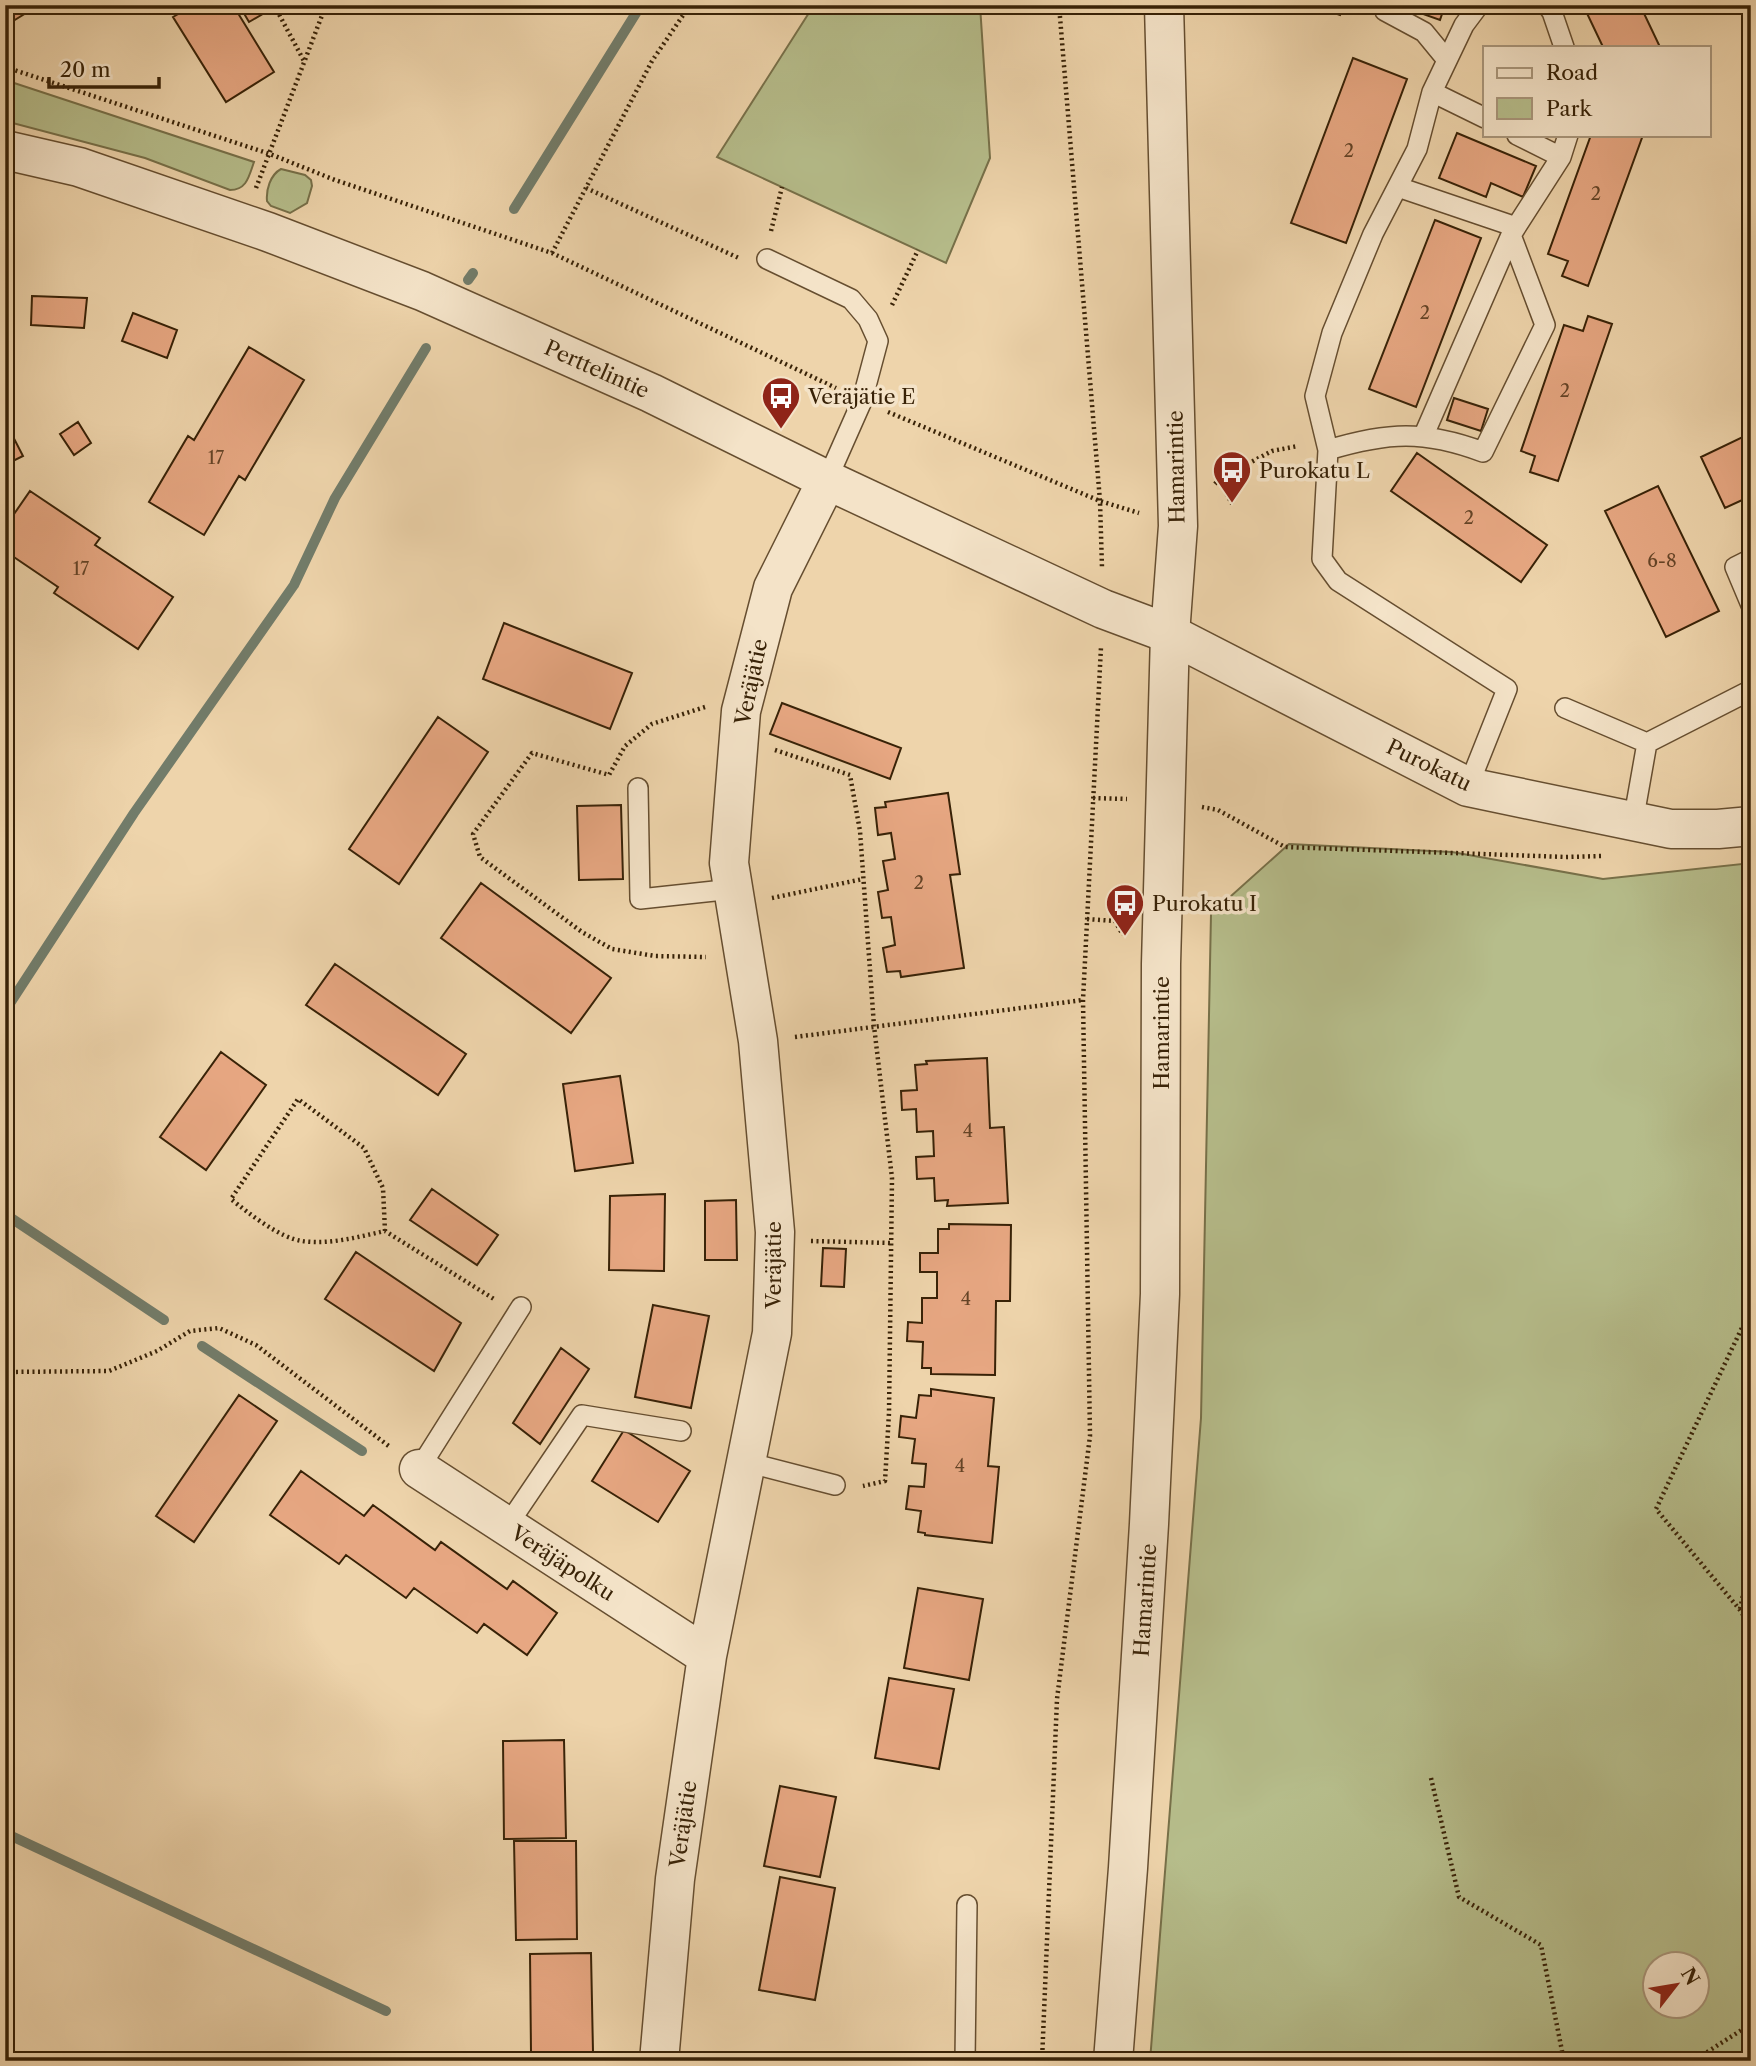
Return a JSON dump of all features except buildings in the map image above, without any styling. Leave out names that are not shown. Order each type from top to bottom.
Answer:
[{"type":"street","name":"Hamarintie","points":[[1113,2061],[1149,1538],[1159,1308],[1161,964],[1170,634],[1178,526],[1164,5]]},
{"type":"street","name":"Perttelintie","points":[[5,150],[79,167],[268,232],[422,291],[651,393],[827,480],[1103,609],[1170,634]]},
{"type":"street","name":"Veräjätie","points":[[659,2061],[675,1879],[707,1656],[772,1333],[774,1239],[758,1041],[729,863],[741,711],[773,588],[827,480]]},
{"type":"street","name":"Purokatu","points":[[1170,634],[1468,787],[1671,829],[1751,826]]},
{"type":"street","name":"Veräjäpolku","points":[[419,1469],[707,1656]]},
{"type":"lane","points":[[1385,5],[1385,11],[1424,32],[1447,60]]},
{"type":"lane","points":[[1468,787],[1507,689],[1338,581],[1322,559],[1327,446],[1315,396],[1332,333],[1373,234],[1417,149],[1432,92],[1464,25],[1479,5]]},
{"type":"lane","points":[[1547,5],[1564,46]]},
{"type":"lane","points":[[1432,92],[1483,117]]},
{"type":"lane","points":[[1519,136],[1561,157]]},
{"type":"lane","points":[[1423,437],[1514,231],[1561,157],[1568,136]]},
{"type":"lane","points":[[1398,187],[1514,231]]},
{"type":"lane","points":[[1327,446],[1405,435],[1450,440],[1483,452],[1545,325],[1514,231]]},
{"type":"lane","points":[[767,259],[851,299],[868,319],[878,341],[862,401],[827,480]]},
{"type":"lane","points":[[1751,559],[1735,567],[1751,605]]},
{"type":"lane","points":[[1647,743],[1751,690]]},
{"type":"lane","points":[[1565,708],[1647,743]]},
{"type":"lane","points":[[1633,822],[1647,743]]},
{"type":"lane","points":[[638,788],[640,899],[735,897]]},
{"type":"lane","points":[[419,1469],[519,1310]]},
{"type":"lane","points":[[507,1526],[582,1415],[681,1431]]},
{"type":"lane","points":[[746,1462],[835,1485]]},
{"type":"lane","points":[[965,2061],[967,1905]]},
{"type":"path","points":[[274,5],[304,61]]},
{"type":"path","points":[[255,190],[326,5]]},
{"type":"path","points":[[552,253],[652,61],[690,5]]},
{"type":"path","points":[[1042,2061],[1057,1699],[1090,1436],[1083,1000],[1103,609],[1100,501],[1060,8],[1046,5]]},
{"type":"path","points":[[5,67],[270,154],[335,180],[552,253],[862,401],[1100,501],[1178,526],[1219,479],[1272,451],[1327,446]]},
{"type":"path","points":[[586,188],[741,259],[767,259],[770,234],[782,187]]},
{"type":"path","points":[[868,319],[890,310],[918,250]]},
{"type":"path","points":[[1219,479],[1232,504]]},
{"type":"path","points":[[744,956],[654,957],[612,949],[582,932],[480,857],[473,834],[532,753],[609,775],[625,746],[653,724],[746,694]]},
{"type":"path","points":[[773,750],[850,775],[860,831],[874,1026],[892,1178],[885,1481],[862,1486],[835,1485]]},
{"type":"path","points":[[1093,798],[1167,800],[1218,810],[1285,847],[1552,857],[1607,856]]},
{"type":"path","points":[[735,897],[863,879]]},
{"type":"path","points":[[1087,919],[1115,921],[1125,937]]},
{"type":"path","points":[[758,1041],[1083,1000]]},
{"type":"path","points":[[384,1231],[383,1188],[364,1148],[298,1099],[230,1199],[258,1222],[300,1241],[342,1240],[384,1231],[519,1310]]},
{"type":"path","points":[[774,1239],[891,1243]]},
{"type":"path","points":[[1751,1318],[1747,1317],[1656,1509],[1740,1610],[1751,1628]]},
{"type":"path","points":[[5,1372],[109,1371],[157,1351],[190,1331],[219,1328],[256,1345],[419,1469]]},
{"type":"path","points":[[1740,1610],[1751,1559]]},
{"type":"path","points":[[1431,1778],[1459,1897],[1541,1945],[1564,2061]]},
{"type":"path","points":[[1693,2061],[1751,2024]]},
{"type":"green space","points":[[814,5],[980,5],[990,158],[946,263],[717,157]]},
{"type":"green space","points":[[5,80],[254,162],[251,172],[244,185],[230,190],[145,158],[5,121]]},
{"type":"green space","points":[[281,169],[305,175],[311,180],[307,203],[290,213],[271,206],[267,201],[270,183]]},
{"type":"green space","points":[[1289,844],[1452,852],[1603,879],[1751,863],[1751,2061],[1150,2061],[1201,1418],[1211,914]]},
{"type":"waterway","points":[[514,209],[641,5]]},
{"type":"waterway","points":[[468,280],[473,273]]},
{"type":"waterway","points":[[5,1011],[134,813],[294,585],[335,498],[426,348]]},
{"type":"waterway","points":[[5,1214],[164,1320]]},
{"type":"waterway","points":[[202,1346],[362,1451]]},
{"type":"waterway","points":[[5,1833],[386,2011]]},
{"type":"place","name":"Veräjätie E","points":[[781,430]]},
{"type":"place","name":"Purokatu L","points":[[1232,504]]},
{"type":"place","name":"Purokatu I","points":[[1125,937]]}]
